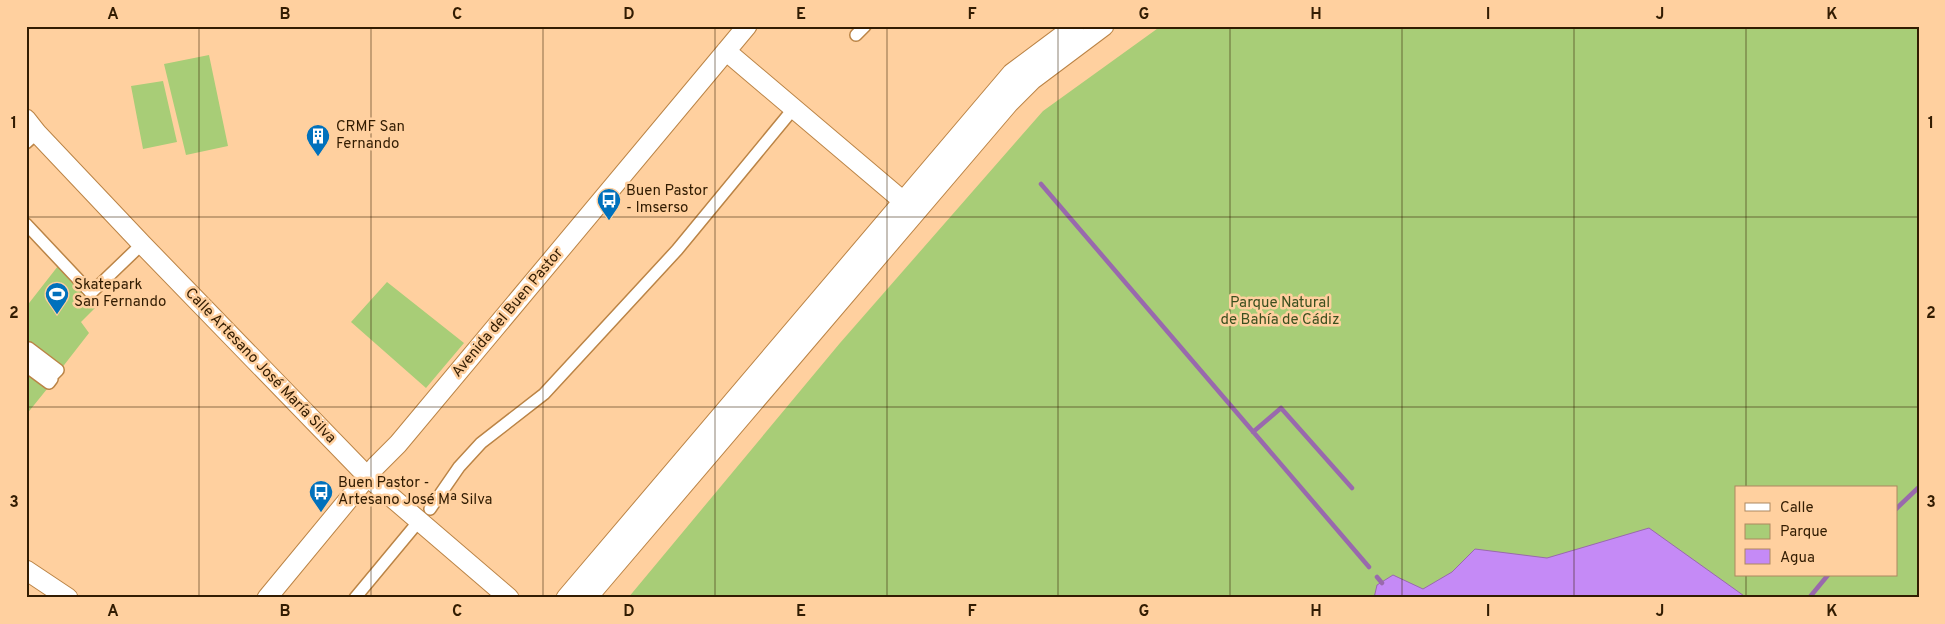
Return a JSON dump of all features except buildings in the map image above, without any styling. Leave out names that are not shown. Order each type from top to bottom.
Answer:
[{"type":"street","points":[[566,598],[1012,73],[1074,26]]},
{"type":"street","points":[[587,598],[1009,103],[1032,80],[1104,26]]},
{"type":"street","name":"Avenida del Buen Pastor","points":[[267,598],[726,51],[739,29]]},
{"type":"street","points":[[726,51],[904,201]]},
{"type":"street","points":[[355,598],[424,515],[459,467],[481,443],[544,394],[677,250],[794,108]]},
{"type":"street","name":"Calle Artesano José María Silva","points":[[30,132],[142,244],[368,477],[424,515],[509,598]]},
{"type":"street","points":[[26,224],[91,293],[142,244]]},
{"type":"street","points":[[26,359],[52,379],[49,383],[26,366]]},
{"type":"street","points":[[26,570],[68,598]]},
{"type":"green space","name":"Parque Natural de Bahía de Cádiz","points":[[1161,26],[1919,26],[1919,598],[628,598],[840,343],[1043,111]]},
{"type":"green space","points":[[209,55],[228,146],[186,155],[164,64]]},
{"type":"green space","points":[[163,81],[177,142],[143,149],[131,86]]},
{"type":"green space","name":"Skatepark San Fernando","points":[[58,266],[97,306],[81,322],[89,333],[61,369],[26,342],[26,307]]},
{"type":"green space","points":[[387,282],[464,343],[426,388],[351,322]]},
{"type":"green space","points":[[26,373],[47,389],[26,415]]},
{"type":"water","points":[[1649,528],[1747,598],[1374,598],[1377,585],[1393,575],[1423,589],[1452,572],[1475,549],[1547,558]]},
{"type":"waterway","points":[[1041,184],[1369,567]]},
{"type":"waterway","points":[[1253,432],[1281,408],[1352,488]]},
{"type":"waterway","points":[[1898,507],[1919,487]]},
{"type":"waterway","points":[[1809,598],[1827,576]]},
{"type":"waterway","points":[[1377,577],[1382,583]]},
{"type":"place","name":"CRMF San Fernando","points":[[318,157]]},
{"type":"place","name":"Buen Pastor - Imserso","points":[[609,221]]},
{"type":"place","name":"Skatepark San Fernando","points":[[57,315]]},
{"type":"place","name":"Buen Pastor - Artesano José Mª Silva","points":[[321,513]]}]
